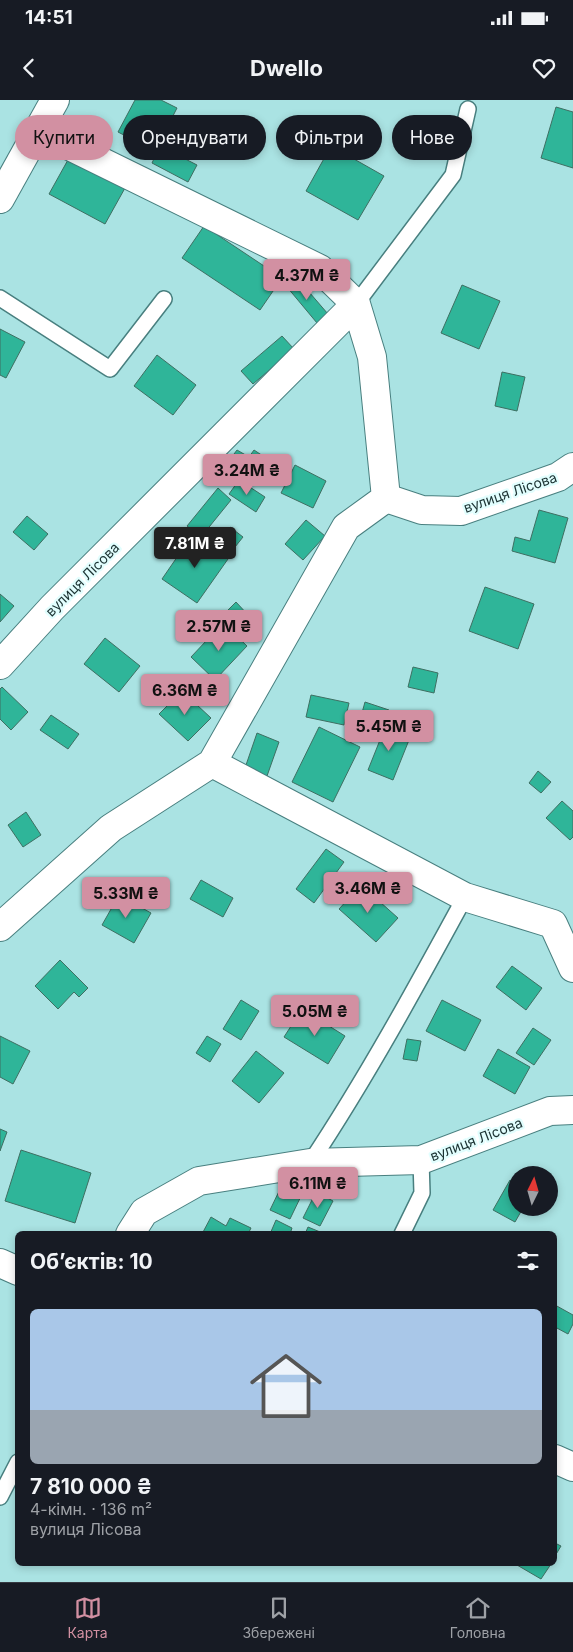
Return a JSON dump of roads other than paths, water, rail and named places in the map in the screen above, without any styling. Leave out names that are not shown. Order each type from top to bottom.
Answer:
[{"type":"street","points":[[47,115],[55,100]]},
{"type":"street","points":[[0,199],[22,160]]},
{"type":"street","points":[[0,927],[111,828],[212,763],[346,527],[386,498],[372,357],[356,304],[320,269],[98,160]]},
{"type":"street","name":"вулиця Лісова","points":[[0,665],[59,602],[356,304]]},
{"type":"street","name":"вулиця Лісова","points":[[386,498],[422,510],[461,511],[558,477],[573,467]]},
{"type":"street","points":[[212,763],[465,897],[552,924],[573,968]]},
{"type":"street","name":"вулиця Лісова","points":[[132,1231],[144,1212],[199,1181],[310,1163],[421,1160],[550,1111],[573,1110]]},
{"type":"street","points":[[0,1263],[15,1270]]},
{"type":"street","points":[[557,1460],[573,1466]]},
{"type":"lane","points":[[356,304],[453,175],[468,109]]},
{"type":"lane","points":[[0,298],[110,369],[164,299]]},
{"type":"lane","points":[[310,1163],[349,1104],[465,897]]},
{"type":"lane","points":[[403,1231],[422,1192],[421,1160]]},
{"type":"lane","points":[[0,1497],[10,1466]]}]
